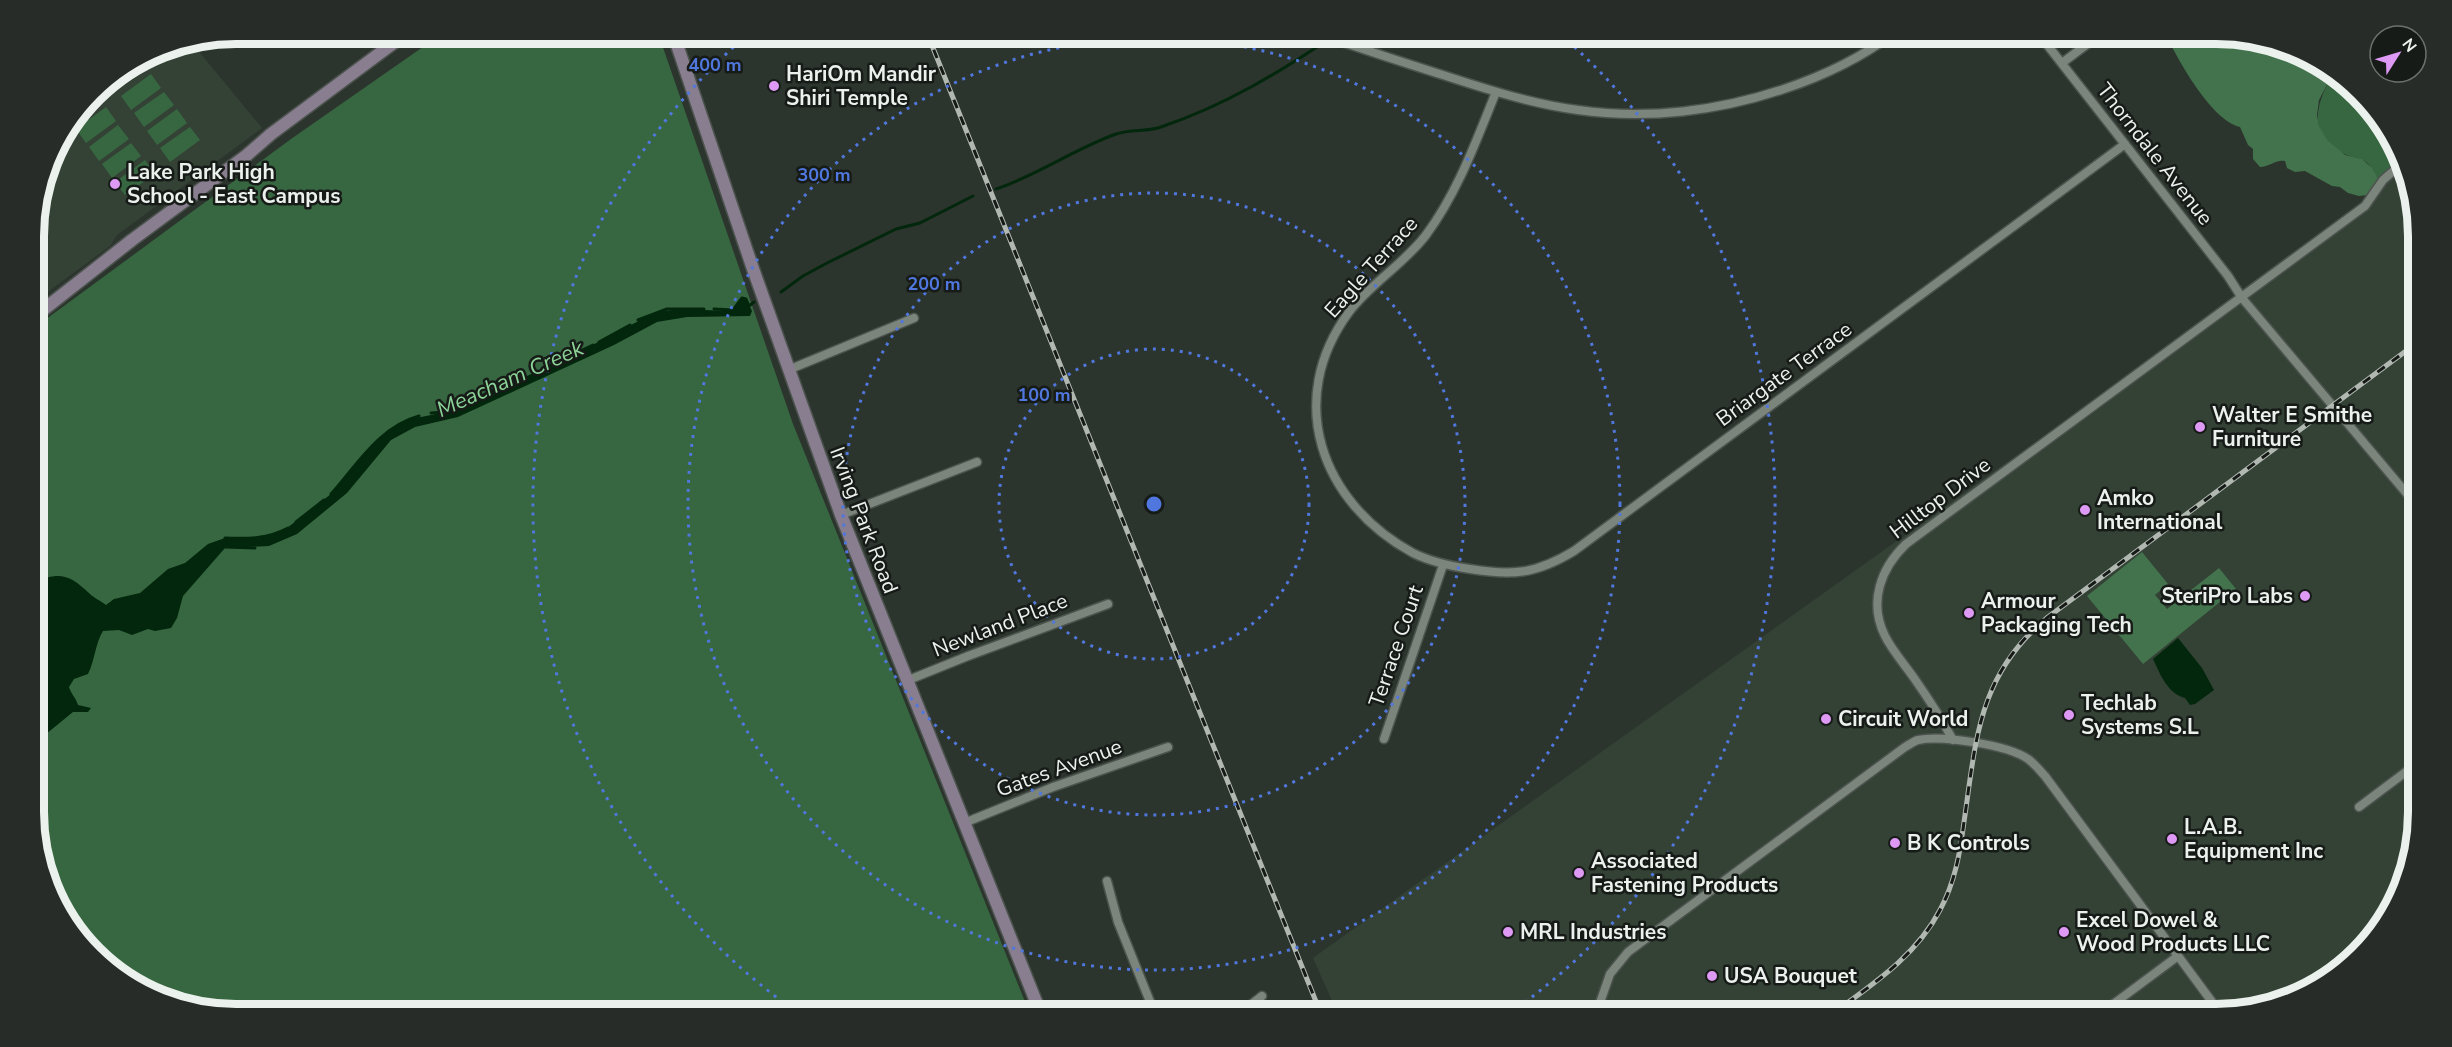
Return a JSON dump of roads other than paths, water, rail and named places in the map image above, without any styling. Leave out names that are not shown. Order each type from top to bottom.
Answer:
[{"type":"main road","points":[[44,309],[132,240],[247,155],[271,134],[392,44]]},
{"type":"main road","name":"Irving Park Road","points":[[676,44],[788,370],[841,515],[1037,1004]]},
{"type":"street","points":[[1348,44],[1496,92],[1552,105],[1589,111],[1656,113],[1705,108],[1763,96],[1802,83],[1857,57],[1877,44]]},
{"type":"street","name":"Thorndale Avenue","points":[[2047,44],[2228,276],[2242,298],[2408,495]]},
{"type":"street","points":[[2062,63],[2087,44]]},
{"type":"street","name":"Eagle Terrace","points":[[1443,565],[1413,552],[1371,524],[1350,502],[1335,480],[1325,459],[1318,430],[1316,390],[1320,370],[1333,337],[1350,311],[1406,259],[1441,214],[1462,173],[1496,92]]},
{"type":"street","name":"Briargate Terrace","points":[[1443,565],[1503,574],[1536,569],[1574,551],[2125,144]]},
{"type":"street","name":"Hilltop Drive","points":[[1953,740],[1939,713],[1885,637],[1879,621],[1877,596],[1884,570],[1892,557],[1906,544],[2365,206],[2383,180],[2396,168]]},
{"type":"street","points":[[788,370],[914,318]]},
{"type":"street","points":[[841,515],[977,462]]},
{"type":"street","name":"Terrace Court","points":[[1384,739],[1443,565]]},
{"type":"street","name":"Newland Place","points":[[906,681],[1108,604]]},
{"type":"street","points":[[1599,1003],[1606,982],[1616,965],[1629,952],[1917,740],[1953,740],[2005,749],[2029,760],[2045,776],[2214,1003]]},
{"type":"street","name":"Gates Avenue","points":[[964,823],[1053,787],[1168,747]]},
{"type":"street","points":[[2359,807],[2408,770]]},
{"type":"street","points":[[1107,881],[1118,922],[1151,1004]]},
{"type":"street","points":[[2115,1003],[2178,956]]},
{"type":"street","points":[[1253,1003],[1262,996]]},
{"type":"waterway","name":"Meacham Creek","points":[[996,189],[1027,177],[1116,134],[1156,129],[1231,98],[1275,74],[1322,44]]},
{"type":"waterway","name":"Meacham Creek","points":[[781,292],[803,276],[827,263],[896,229],[920,223],[973,196]]},
{"type":"waterway","name":"Meacham Creek","points":[[714,309],[733,310],[742,298],[746,299],[749,306],[754,302]]},
{"type":"waterway","name":"Meacham Creek","points":[[638,320],[667,309],[704,309]]},
{"type":"waterway","name":"Meacham Creek","points":[[599,342],[630,325]]},
{"type":"waterway","name":"Meacham Creek","points":[[542,369],[593,345]]},
{"type":"waterway","name":"Meacham Creek","points":[[431,413],[446,412],[525,376]]},
{"type":"waterway","name":"Meacham Creek","points":[[331,494],[380,438],[405,421],[419,416]]},
{"type":"waterway","name":"Meacham Creek","points":[[296,522],[324,500]]},
{"type":"waterway","name":"Meacham Creek","points":[[225,541],[225,538],[265,536],[288,528]]},
{"type":"waterway","name":"Meacham Creek","points":[[225,547],[255,548]]},
{"type":"railway","points":[[931,44],[1317,1003]]},
{"type":"railway","points":[[1847,1003],[1906,955],[1919,941],[1940,910],[1950,889],[1959,856],[1972,763],[1984,710],[2007,662],[2025,639],[2048,617],[2408,349]]},
{"type":"place","name":"HariOm Mandir Shiri Temple","points":[[774,86]]},
{"type":"place","name":"Lake Park High School - East Campus","points":[[115,184]]},
{"type":"place","name":"Walter E Smithe Furniture","points":[[2200,427]]},
{"type":"place","name":"Amko International","points":[[2085,510]]},
{"type":"place","name":"SteriPro Labs","points":[[2305,596]]},
{"type":"place","name":"Armour Packaging Tech","points":[[1969,613]]},
{"type":"place","name":"Techlab Systems S.L","points":[[2069,715]]},
{"type":"place","name":"Circuit World","points":[[1826,719]]},
{"type":"place","name":"L.A.B. Equipment Inc","points":[[2172,839]]},
{"type":"place","name":"B K Controls","points":[[1895,843]]},
{"type":"place","name":"Associated Fastening Products","points":[[1579,873]]},
{"type":"place","name":"MRL Industries","points":[[1508,932]]},
{"type":"place","name":"Excel Dowel & Wood Products LLC","points":[[2064,932]]},
{"type":"place","name":"USA Bouquet","points":[[1712,976]]}]
